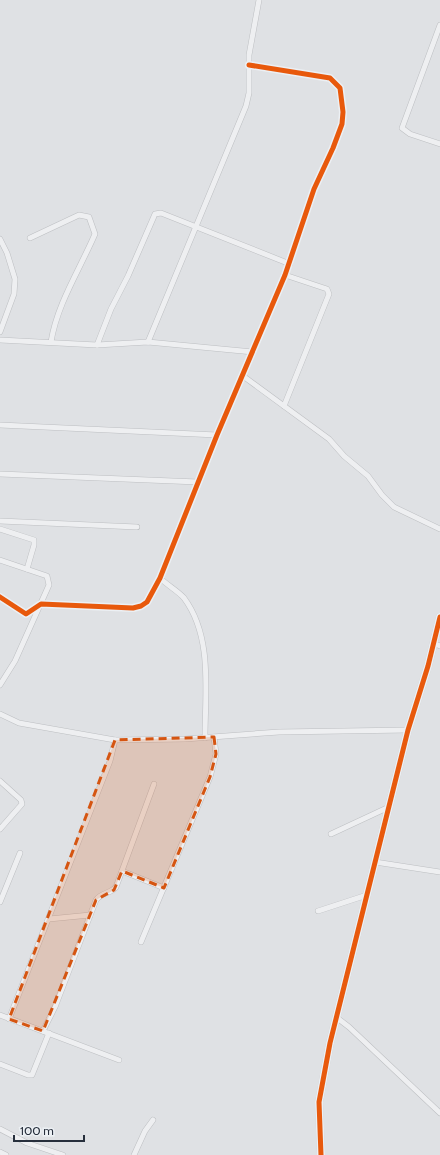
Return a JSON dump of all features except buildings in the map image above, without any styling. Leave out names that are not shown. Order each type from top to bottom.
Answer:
[{"type":"street","points":[[148,342],[246,106],[249,93],[250,47],[259,0]]},
{"type":"street","points":[[440,25],[402,128],[410,134],[440,144]]},
{"type":"street","points":[[0,597],[26,614],[41,604],[116,608],[141,606],[147,602],[153,594],[217,435],[286,275],[314,189],[333,148],[342,124],[343,112],[340,88],[330,78],[249,65]]},
{"type":"street","points":[[97,346],[111,309],[128,276],[153,215],[162,213],[290,264]]},
{"type":"street","points":[[30,238],[79,215],[89,217],[95,234],[53,328],[51,342]]},
{"type":"street","points":[[0,240],[7,253],[15,279],[14,294],[0,332]]},
{"type":"street","points":[[284,406],[329,294],[326,289],[286,275]]},
{"type":"street","points":[[0,340],[97,346],[148,342],[253,352]]},
{"type":"street","points":[[243,376],[329,440],[344,456],[368,476],[382,495],[394,507],[440,529]]},
{"type":"street","points":[[0,425],[217,435]]},
{"type":"street","points":[[0,474],[198,482]]},
{"type":"street","points":[[0,521],[137,527]]},
{"type":"street","points":[[0,529],[34,540],[34,545],[27,568]]},
{"type":"street","points":[[0,560],[47,576],[49,585],[15,661],[0,685]]},
{"type":"street","points":[[160,578],[183,597],[193,613],[199,629],[205,663],[205,738]]},
{"type":"street","points":[[321,1155],[320,1090],[336,1017],[408,730],[440,617]]},
{"type":"street","points":[[433,643],[440,646]]},
{"type":"street","points":[[0,714],[19,723],[115,740],[205,738],[278,732],[408,730]]},
{"type":"street","points":[[142,942],[210,777],[216,754],[214,737]]},
{"type":"street","points":[[9,1019],[49,919],[72,854],[110,761],[115,740]]},
{"type":"street","points":[[0,780],[21,800],[22,804],[0,829]]},
{"type":"street","points":[[0,1064],[28,1075],[32,1075],[55,1007],[90,915],[98,898],[116,887],[154,784]]},
{"type":"street","points":[[331,834],[389,807]]},
{"type":"street","points":[[0,902],[20,853]]},
{"type":"street","points":[[375,862],[440,872]]},
{"type":"street","points":[[122,871],[164,888]]},
{"type":"street","points":[[318,911],[367,895]]},
{"type":"street","points":[[49,919],[90,915]]},
{"type":"street","points":[[0,1015],[119,1060]]},
{"type":"street","points":[[336,1017],[349,1027],[440,1113]]},
{"type":"street","points":[[134,1155],[145,1131],[153,1120]]},
{"type":"street","points":[[0,1129],[27,1143],[63,1155]]},
{"type":"street","points":[[0,1152],[6,1155]]},
{"type":"highlighted area","points":[[214,737],[216,754],[210,777],[164,888],[122,871],[114,890],[96,900],[43,1031],[9,1019],[115,740]]},
{"type":"cycle path","points":[[0,597],[26,614],[41,604],[133,608],[141,606],[147,602],[160,578],[217,435],[285,275],[314,189],[333,148],[342,124],[343,112],[340,88],[330,78],[249,65]]},
{"type":"cycle path","points":[[321,1155],[319,1102],[330,1043],[408,730],[428,666],[440,617]]}]
